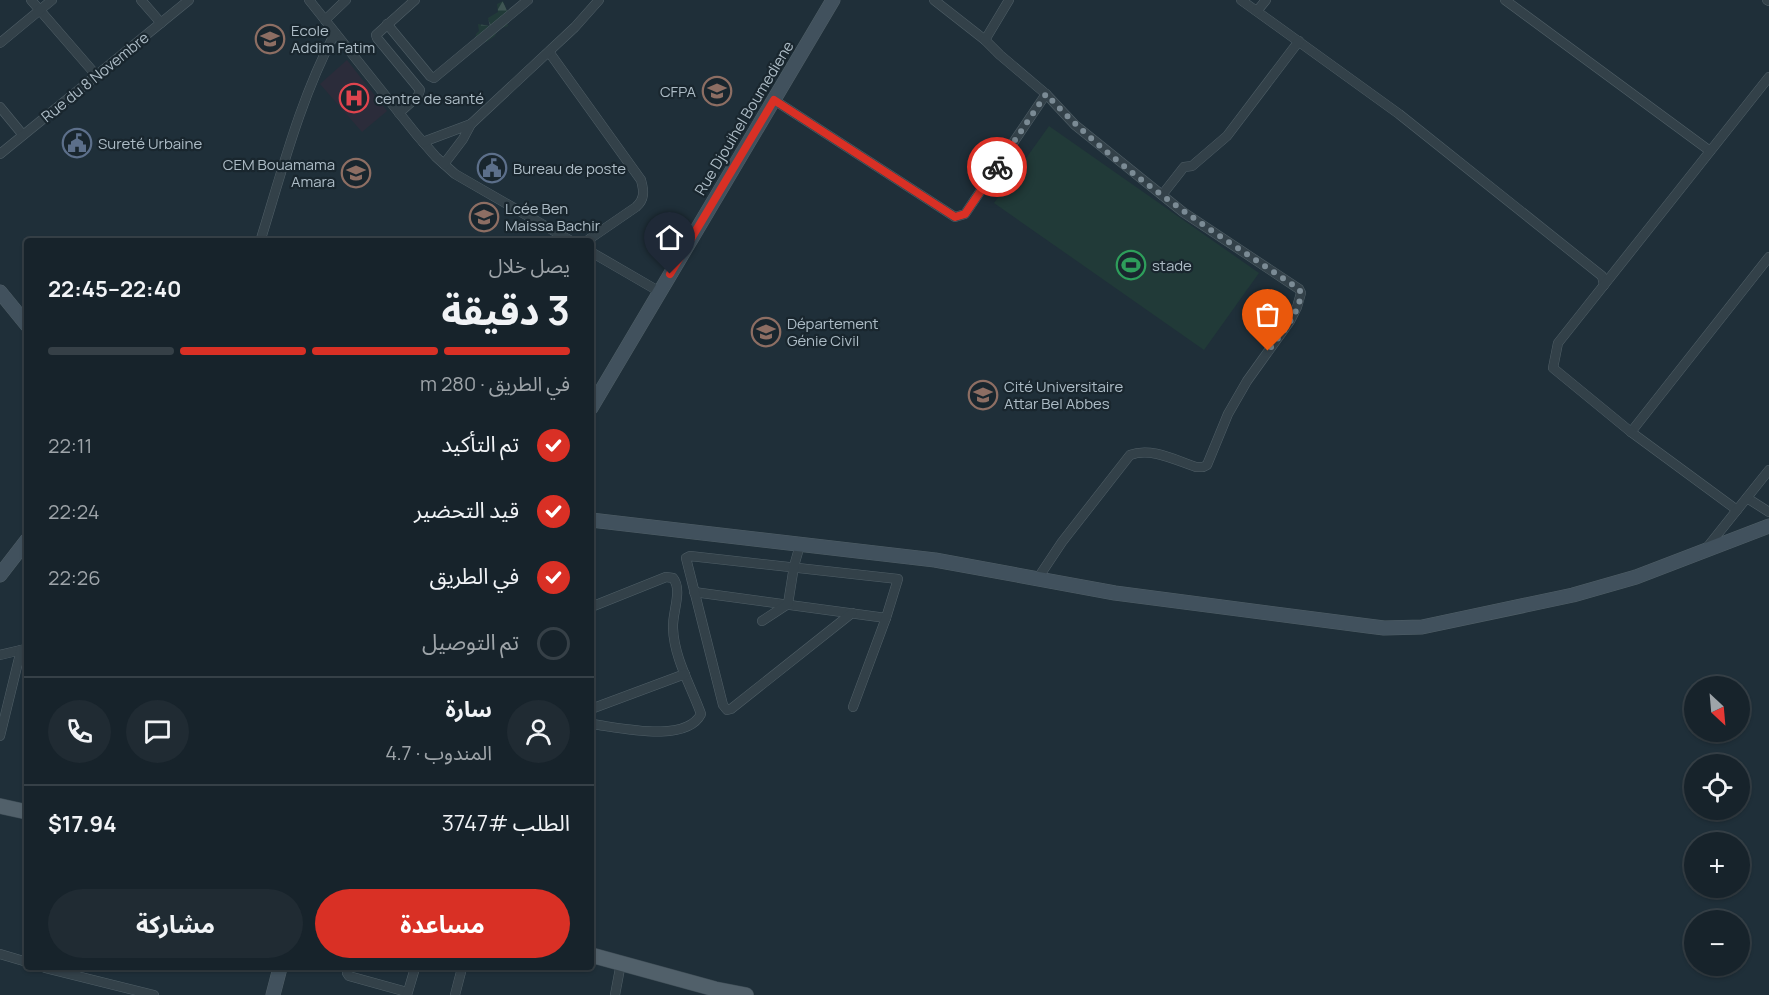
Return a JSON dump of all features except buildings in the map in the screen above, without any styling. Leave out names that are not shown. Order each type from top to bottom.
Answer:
[{"type":"main road","points":[[0,806],[24,811]]},
{"type":"main road","points":[[594,956],[718,992],[746,995]]},
{"type":"street","points":[[31,0],[96,75]]},
{"type":"street","points":[[0,43],[52,0]]},
{"type":"street","points":[[141,0],[161,23]]},
{"type":"street","name":"Rue du 8 Novembre","points":[[0,154],[189,0]]},
{"type":"street","points":[[309,0],[399,113],[444,164],[455,174],[566,238]]},
{"type":"street","points":[[325,20],[346,0]]},
{"type":"street","points":[[399,113],[418,96],[420,91],[376,37],[377,33],[415,0]]},
{"type":"street","points":[[444,164],[471,124],[575,27],[599,0]]},
{"type":"street","name":"Rue Djouihel Boumediene","points":[[594,403],[832,0]]},
{"type":"street","points":[[934,0],[985,40],[1046,94],[1075,125],[1183,212],[1299,289],[1300,298],[1290,321],[1247,381],[1228,414],[1207,465],[1196,467],[1154,453],[1137,452],[1130,455],[1062,542],[1038,578]]},
{"type":"street","points":[[985,40],[1009,0]]},
{"type":"street","points":[[1241,0],[1399,114],[1602,276],[1604,285]]},
{"type":"street","points":[[1257,11],[1266,0]]},
{"type":"street","points":[[1505,0],[1710,152]]},
{"type":"street","points":[[387,24],[434,78],[524,1]]},
{"type":"street","points":[[261,238],[302,102],[317,66],[335,33]]},
{"type":"street","points":[[1162,195],[1184,166],[1191,166],[1227,136],[1299,41]]},
{"type":"street","points":[[549,52],[641,180],[644,191],[641,202],[636,207],[591,238]]},
{"type":"street","points":[[1737,510],[1631,432],[1552,369],[1558,343],[1769,77]]},
{"type":"street","points":[[774,100],[955,217],[965,214],[1046,94]]},
{"type":"street","points":[[0,107],[23,135]]},
{"type":"street","points":[[423,142],[471,124]]},
{"type":"street","points":[[594,254],[660,292]]},
{"type":"street","points":[[1631,432],[1769,257]]},
{"type":"street","points":[[0,292],[24,321]]},
{"type":"street","points":[[1703,552],[1769,470]]},
{"type":"street","points":[[1747,498],[1769,512]]},
{"type":"street","points":[[594,520],[935,560],[1208,606],[1376,627],[1408,628],[1573,595],[1636,577],[1769,526]]},
{"type":"street","points":[[762,621],[788,604],[800,544]]},
{"type":"street","points":[[0,575],[22,553]]},
{"type":"street","points":[[852,613],[727,710],[723,705],[685,562],[689,556],[794,566],[899,580],[853,706]]},
{"type":"street","points":[[594,607],[666,578],[673,578],[677,584],[672,619],[674,641],[701,714],[686,727],[664,732],[594,724]]},
{"type":"street","points":[[694,592],[886,618]]},
{"type":"street","points":[[0,655],[24,650],[0,736]]},
{"type":"street","points":[[594,708],[685,674]]},
{"type":"street","points":[[0,954],[24,961]]},
{"type":"street","points":[[615,995],[621,963]]},
{"type":"street","points":[[62,970],[153,995]]},
{"type":"street","points":[[273,995],[279,970]]},
{"type":"street","points":[[347,970],[346,973],[349,976],[407,994],[414,970]]},
{"type":"street","points":[[455,995],[461,970]]},
{"type":"shaded area","name":"centre de santé","points":[[347,60],[387,111],[362,132],[320,84]]},
{"type":"green space","points":[[503,1],[507,11],[517,4],[504,17],[508,26],[498,29],[495,36],[486,42],[475,41],[479,31],[478,24],[490,26],[488,18],[498,12],[497,4]]},
{"type":"green space","points":[[1049,126],[1259,273],[1204,350],[994,203]]},
{"type":"way so far","points":[[997,167],[1046,94],[1075,125],[1183,212],[1299,289],[1300,298],[1290,321],[1268,351]]},
{"type":"place","name":"Ecole Addim Fatim","points":[[270,39]]},
{"type":"place","name":"CFPA","points":[[717,91]]},
{"type":"place","name":"centre de santé","points":[[354,98]]},
{"type":"place","name":"Sureté Urbaine","points":[[77,143]]},
{"type":"place","name":"Bureau de poste","points":[[492,168]]},
{"type":"place","name":"CEM Bouamama Amara","points":[[356,173]]},
{"type":"place","name":"Lcée Ben Maissa Bachir","points":[[484,217]]},
{"type":"place","name":"stade","points":[[1131,265]]},
{"type":"place","name":"Département Génie Civil","points":[[766,332]]},
{"type":"place","name":"Cité Universitaire Attar Bel Abbes","points":[[983,395]]},
{"type":"route","points":[[670,274],[774,100],[955,217],[965,214],[997,167]]}]
